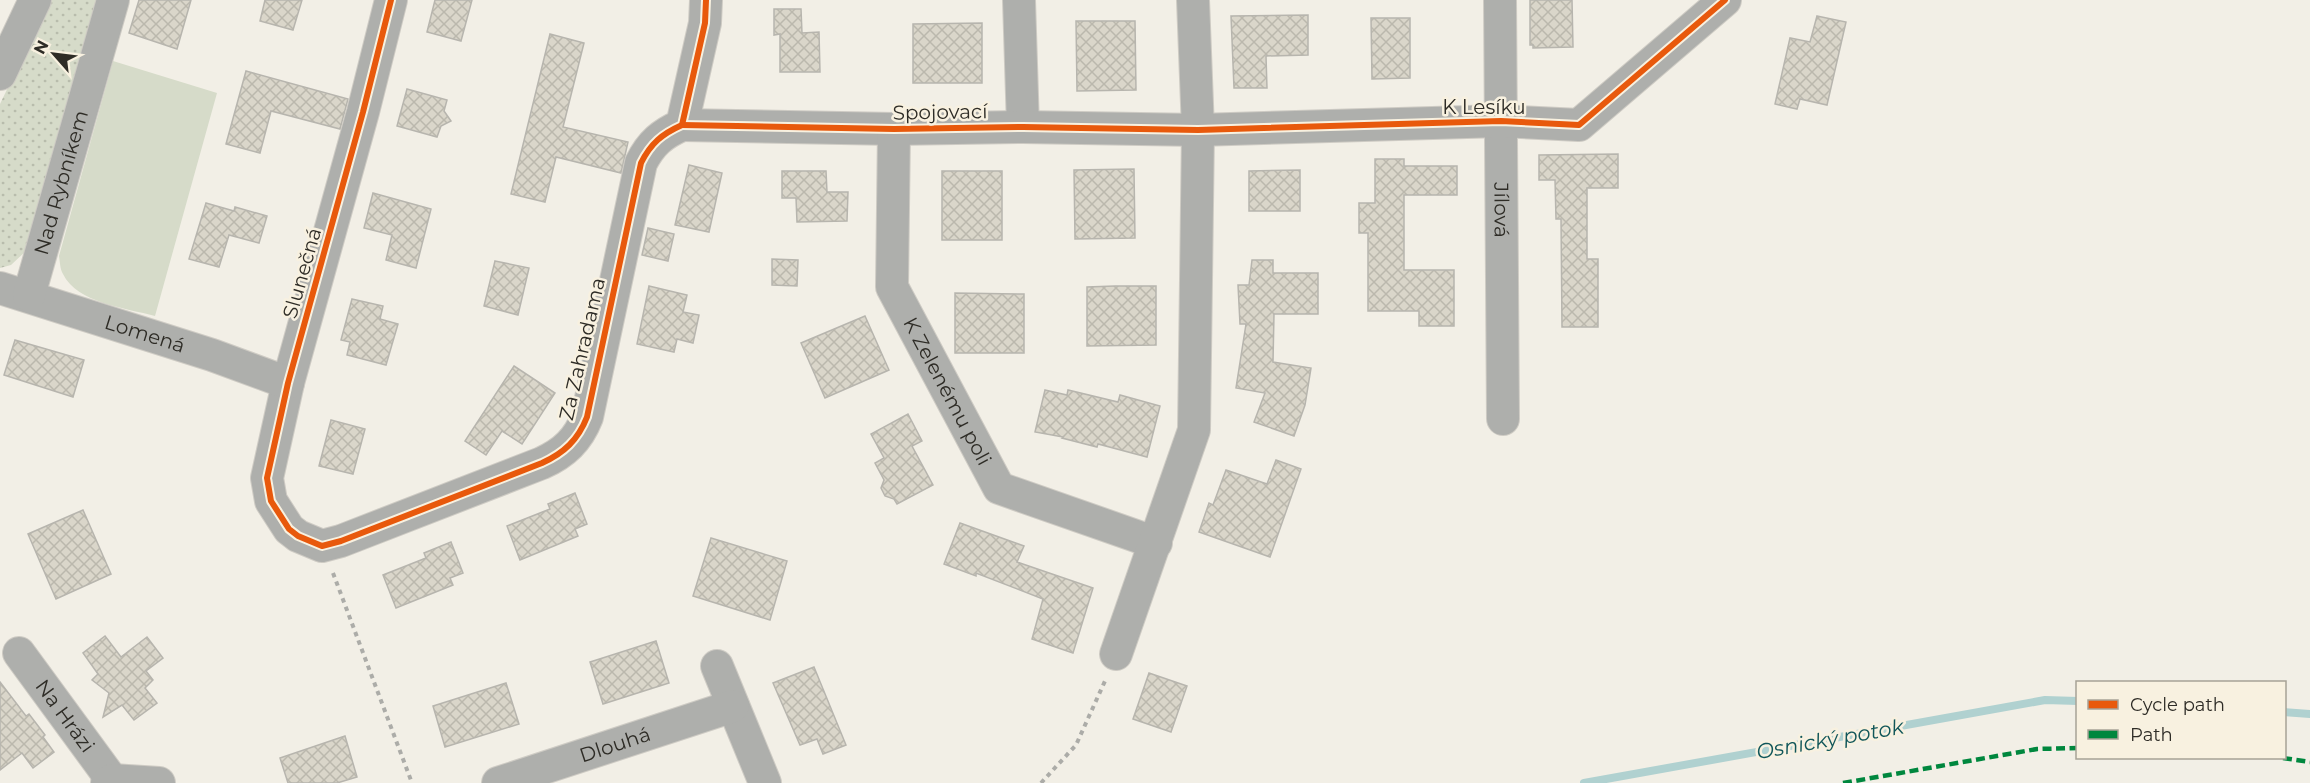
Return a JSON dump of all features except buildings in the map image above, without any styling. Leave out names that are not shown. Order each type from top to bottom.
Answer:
[{"type":"street","points":[[0,74],[35,0]]},
{"type":"street","name":"Nad Rybníkem","points":[[14,291],[113,0]]},
{"type":"street","name":"Slunečná","points":[[316,543],[289,529],[281,519],[271,501],[267,478],[288,383],[363,112],[391,0]]},
{"type":"street","points":[[682,125],[705,23],[706,0]]},
{"type":"street","points":[[1019,0],[1023,127]]},
{"type":"street","points":[[1116,654],[1194,430],[1197,130],[1193,0]]},
{"type":"street","name":"Jílová","points":[[1500,0],[1503,419]]},
{"type":"street","name":"K Lesíku","points":[[1197,130],[1501,121],[1579,125],[1725,0]]},
{"type":"street","name":"Spojovací","points":[[682,125],[894,129],[1023,127],[1197,130]]},
{"type":"street","name":"Za Zahradama","points":[[316,543],[341,541],[542,463],[556,457],[576,439],[587,417],[641,163],[647,150],[656,140],[682,125]]},
{"type":"street","name":"K Zelenému poli","points":[[894,129],[892,287],[999,488],[1156,543]]},
{"type":"street","name":"Lomená","points":[[14,291],[212,355],[288,383]]},
{"type":"street","name":"Na Hrázi","points":[[19,653],[110,781],[159,783]]},
{"type":"street","points":[[717,666],[765,783]]},
{"type":"street","name":"Dlouhá","points":[[498,783],[733,706]]},
{"type":"path","points":[[316,543],[412,783]]},
{"type":"path","points":[[1041,783],[1076,745],[1116,654]]},
{"type":"green space","points":[[50,0],[98,0],[27,250],[11,265],[0,268],[0,104]]},
{"type":"green space","points":[[113,61],[217,93],[155,316],[103,303],[79,292],[70,284],[60,265],[59,256]]},
{"type":"waterway","name":"Osnický potok","points":[[1584,783],[2045,700],[2076,701]]},
{"type":"waterway","name":"Osnický potok","points":[[2286,712],[2310,714]]},
{"type":"marked path","points":[[1843,783],[2037,749],[2076,748]]},
{"type":"marked path","points":[[2286,758],[2310,762]]},
{"type":"cycle path","points":[[391,0],[363,112],[288,383],[267,478],[271,501],[289,529],[298,536],[322,546],[341,541],[542,463],[564,450],[575,439],[587,417],[641,163],[658,140],[682,125],[705,23],[706,0]]},
{"type":"cycle path","points":[[682,125],[894,129],[1023,127],[1198,130],[1501,121],[1579,125],[1725,0]]}]
